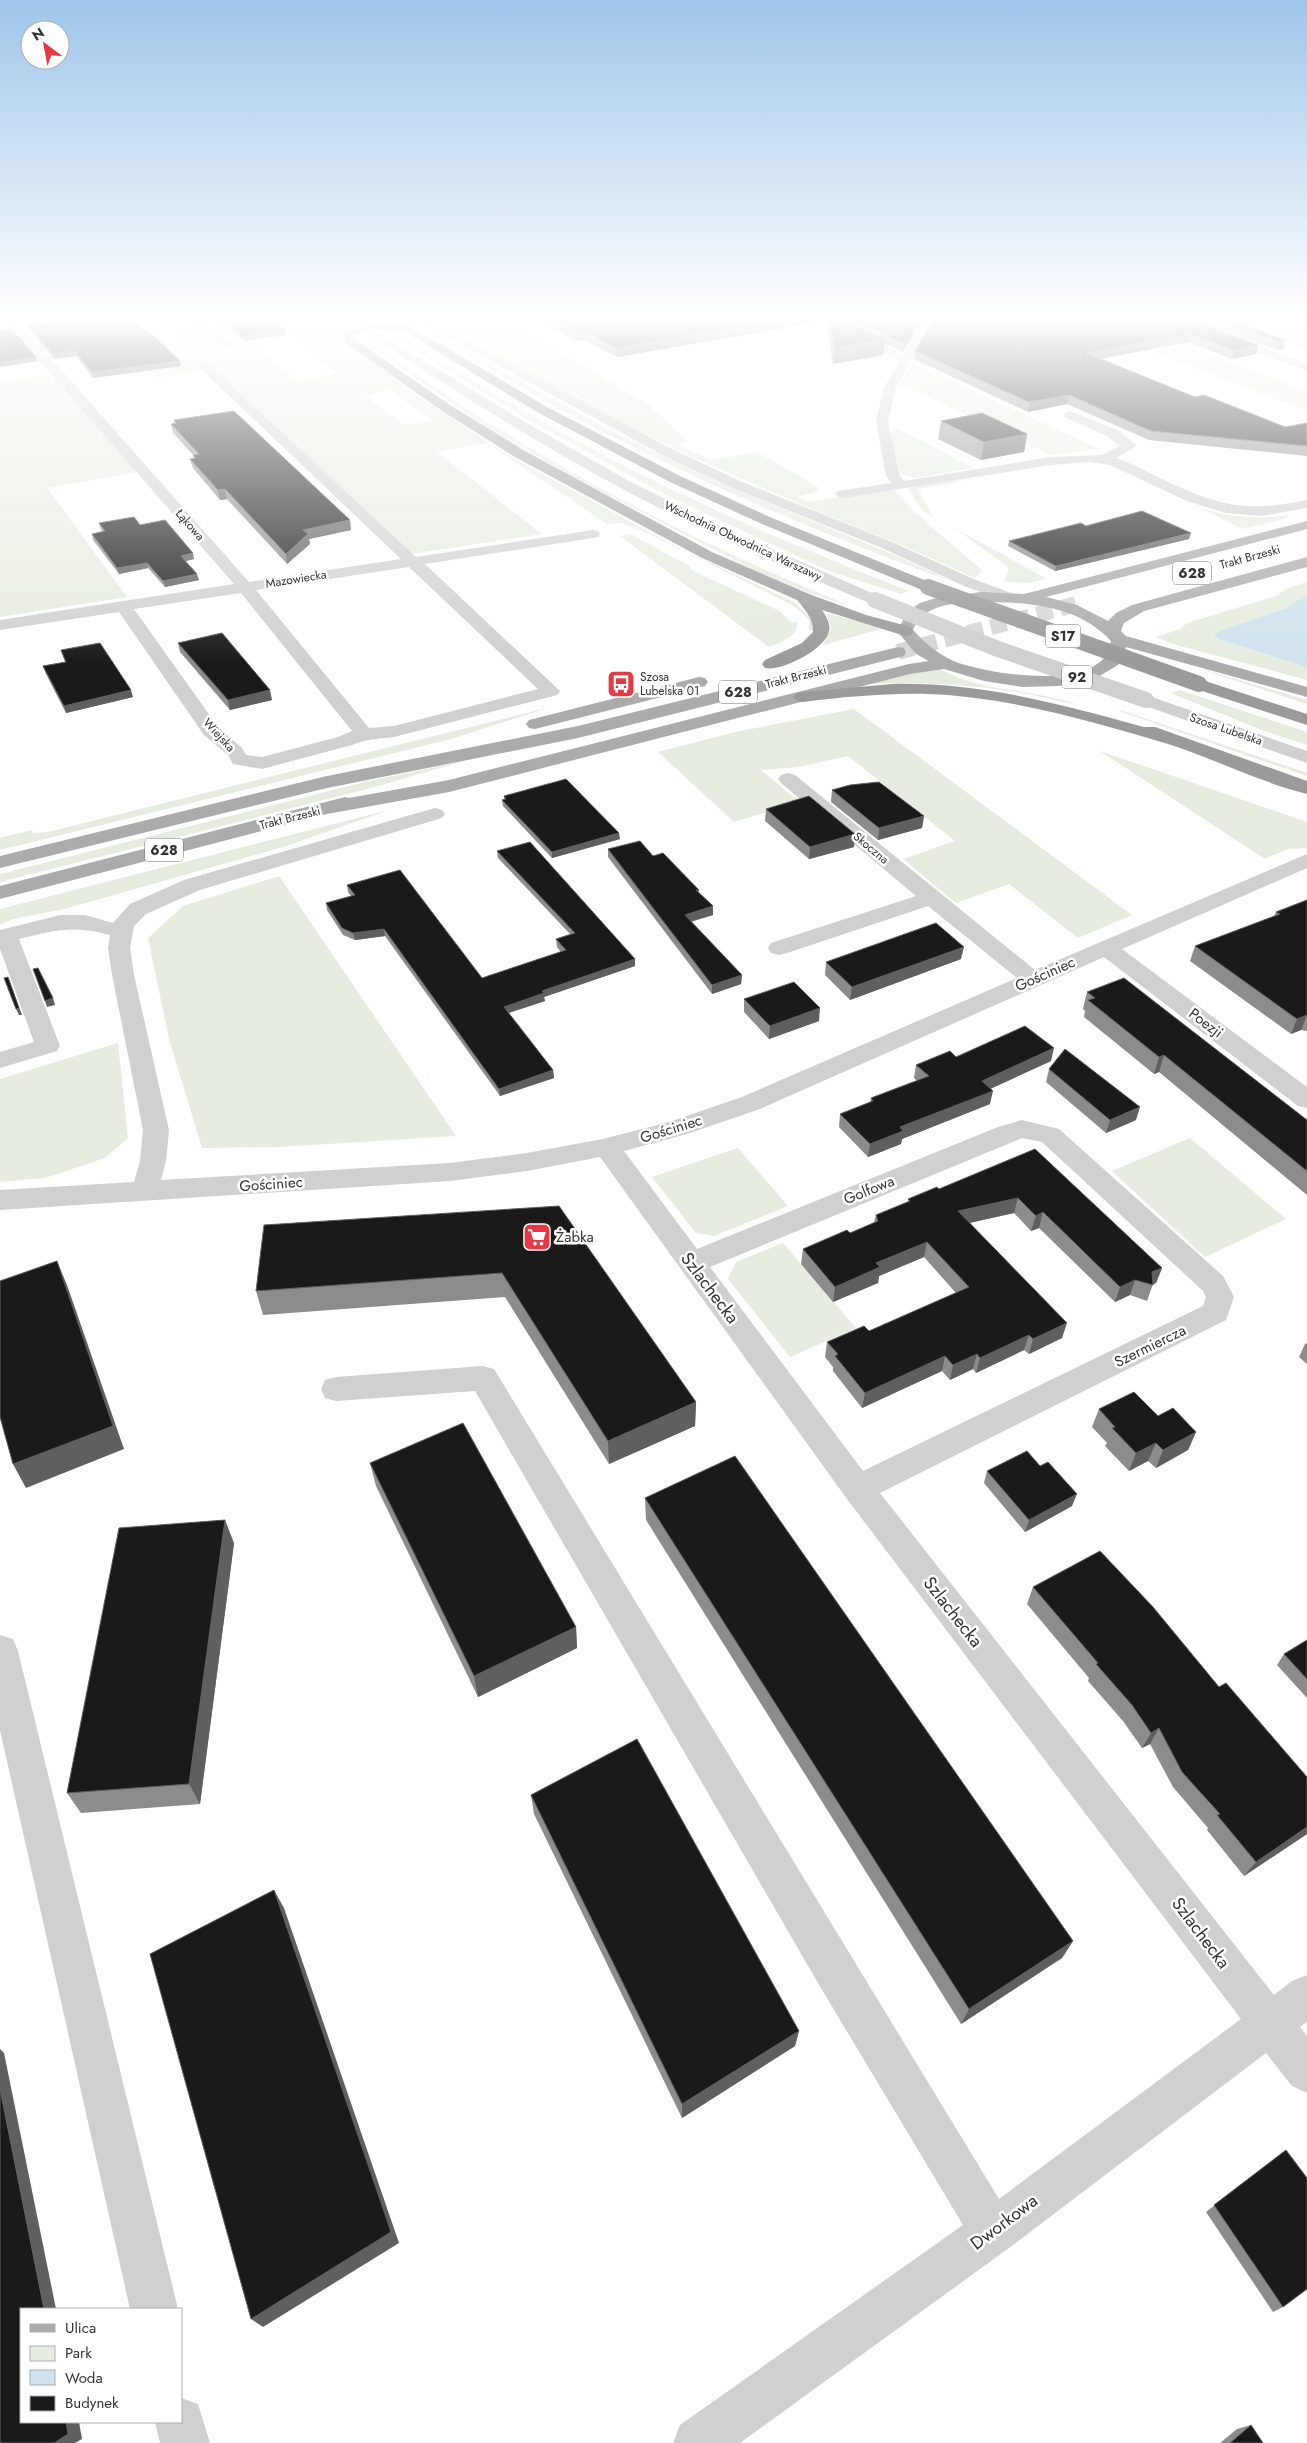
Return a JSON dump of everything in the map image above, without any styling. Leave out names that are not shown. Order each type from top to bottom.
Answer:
[{"type":"highway","points":[[488,434],[520,454],[732,568],[860,618],[904,631]]},
{"type":"highway","name":"S17","points":[[589,434],[675,479],[768,521],[928,587],[1198,684],[1307,720]]},
{"type":"highway","points":[[771,664],[812,645],[820,636],[822,622],[803,597]]},
{"type":"highway","points":[[1014,681],[1065,696],[1164,738]]},
{"type":"highway","points":[[803,697],[882,690],[918,689],[976,693],[1051,706],[1164,738]]},
{"type":"highway","name":"Szosa Lubelska","points":[[1164,738],[1307,788]]},
{"type":"main road","points":[[876,639],[904,631],[915,614],[935,605],[965,598],[1012,598],[1048,593],[1307,525]]},
{"type":"main road","points":[[1116,635],[1114,624],[1120,617],[1138,608],[1289,567]]},
{"type":"main road","points":[[1012,598],[1062,606],[1116,635],[1307,692]]},
{"type":"main road","name":"92","points":[[904,631],[914,646],[943,664],[978,675],[1014,681],[1054,681],[1085,676],[1097,671],[1113,660],[1120,650],[1116,635]]},
{"type":"main road","points":[[752,669],[829,650]]},
{"type":"main road","name":"Trakt Brzeski","points":[[0,862],[327,782],[578,732],[898,652]]},
{"type":"main road","points":[[328,808],[458,784],[909,669],[943,664]]},
{"type":"main road","points":[[327,782],[575,713],[713,679]]},
{"type":"main road","name":"Trakt Brzeski","points":[[0,893],[328,808],[578,732]]},
{"type":"street","name":"Łąkowa","points":[[110,434],[244,587],[363,733]]},
{"type":"street","points":[[277,434],[551,692],[394,731],[378,734],[363,733]]},
{"type":"street","name":"Wschodnia Obwodnica Warszawy","points":[[537,434],[625,484],[726,535],[875,600],[998,649],[1146,700]]},
{"type":"street","points":[[633,434],[736,485],[887,545],[970,583],[1012,598]]},
{"type":"street","points":[[885,434],[893,476],[900,485]]},
{"type":"street","points":[[1105,459],[1129,446],[1113,434]]},
{"type":"street","points":[[843,494],[1049,461],[1088,458],[1105,459],[1200,502],[1244,512],[1276,511],[1307,504]]},
{"type":"street","name":"Mazowiecka","points":[[0,625],[593,534]]},
{"type":"street","points":[[1289,567],[1307,563]]},
{"type":"street","name":"Wiejska","points":[[122,605],[212,731],[235,752],[240,760],[262,763],[345,742],[363,733]]},
{"type":"street","name":"Szosa Lubelska","points":[[1146,700],[1307,757]]},
{"type":"street","name":"Skoczna","points":[[788,779],[1032,979]]},
{"type":"street","points":[[146,1191],[156,1130],[123,975],[120,931],[128,917],[138,908],[167,894],[435,814]]},
{"type":"street","name":"Gościniec","points":[[0,1200],[485,1169],[560,1158],[607,1148],[670,1131],[751,1103],[1300,862]]},
{"type":"street","points":[[779,948],[931,898]]},
{"type":"street","points":[[0,1060],[48,1046],[3,936],[60,922],[85,922],[120,931]]},
{"type":"street","name":"Poezji","points":[[1105,947],[1307,1100]]},
{"type":"street","name":"Golfowa","points":[[691,1263],[1007,1133],[1022,1130],[1050,1136]]},
{"type":"street","name":"Szermiercza","points":[[858,1489],[1216,1312],[1220,1297],[1213,1284],[1050,1136]]},
{"type":"street","name":"Szlachecka","points":[[607,1148],[858,1489],[1307,2071]]},
{"type":"street","points":[[336,1389],[483,1378],[833,1968],[993,2232]]},
{"type":"street","points":[[0,1651],[154,2308]]},
{"type":"street","name":"Dworkowa","points":[[698,2443],[993,2232],[1307,1996]]},
{"type":"street","points":[[180,2423],[185,2443]]},
{"type":"green space","points":[[0,434],[105,434],[138,472],[47,488],[127,597],[0,617]]},
{"type":"green space","points":[[272,434],[476,434],[506,454],[686,552],[794,602],[814,622],[813,631],[809,630],[809,620],[794,606],[641,530],[622,523],[607,524],[487,443],[437,452],[542,534],[404,555]]},
{"type":"green space","points":[[498,434],[508,434],[601,489],[699,539],[850,606],[809,593],[755,571],[564,472]]},
{"type":"green space","points":[[554,434],[566,434],[672,490],[739,521],[909,591],[901,594],[829,571],[664,494]]},
{"type":"green space","points":[[608,434],[617,434],[724,485],[897,556],[951,581],[800,523]]},
{"type":"green space","points":[[645,434],[681,434],[686,439],[685,442],[678,445],[711,460],[757,452],[821,490],[798,497],[806,502],[894,490],[929,525],[982,570],[975,578],[686,454]]},
{"type":"green space","points":[[908,434],[973,468],[914,478],[901,474],[890,435]]},
{"type":"green space","points":[[1006,434],[1066,434],[1099,449],[1051,455]]},
{"type":"green space","points":[[956,480],[964,481],[918,489],[933,517],[924,512],[907,488]]},
{"type":"green space","points":[[1200,508],[1222,514],[1245,517],[1291,515],[1284,519],[1243,529]]},
{"type":"green space","points":[[953,527],[1046,579],[1028,583],[1003,581],[1009,571],[1007,566]]},
{"type":"green space","points":[[630,534],[689,566],[693,571],[780,611],[790,622],[797,622],[795,632],[788,638],[769,647],[620,536]]},
{"type":"green space","points":[[1307,582],[1307,593],[1287,608],[1219,631],[1216,634],[1217,638],[1224,641],[1307,667],[1307,680],[1173,644],[1156,637],[1180,629],[1187,623],[1276,596],[1288,588]]},
{"type":"green space","points":[[827,614],[884,628],[823,645],[831,628]]},
{"type":"green space","points":[[1188,665],[1307,700],[1307,704]]},
{"type":"green space","points":[[940,669],[956,677],[973,682],[1043,696],[1078,705],[1019,692],[957,685],[922,683],[868,684],[892,677]]},
{"type":"green space","points":[[1180,690],[1307,732],[1307,745],[1264,731],[1171,693]]},
{"type":"green space","points":[[551,707],[451,739],[0,850],[0,838],[32,830],[33,833],[48,832]]},
{"type":"green space","points":[[854,709],[1132,915],[1078,938],[1009,884],[956,903],[903,859],[955,841],[848,756],[798,767],[761,770],[799,802],[734,822],[658,752],[735,732]]},
{"type":"green space","points":[[1117,709],[1307,773],[1307,776],[1122,712]]},
{"type":"green space","points":[[1100,751],[1307,822],[1307,848],[1288,849],[1265,859]]},
{"type":"green space","points":[[464,761],[371,788],[0,882],[0,874],[365,782]]},
{"type":"green space","points":[[389,810],[283,847],[64,909],[13,919],[0,925],[0,909]]},
{"type":"green space","points":[[279,876],[456,1136],[280,1147],[202,1148],[169,1039],[148,938],[183,906]]},
{"type":"green space","points":[[118,1043],[128,1138],[105,1158],[45,1178],[0,1182],[0,1079]]},
{"type":"green space","points":[[1190,1138],[1286,1219],[1205,1257],[1112,1171]]},
{"type":"green space","points":[[738,1148],[788,1206],[714,1236],[696,1233],[652,1177]]},
{"type":"green space","points":[[783,1243],[856,1328],[790,1357],[728,1279],[736,1262]]},
{"type":"water","points":[[1307,593],[1307,667],[1224,641],[1217,638],[1215,634],[1287,608]]},
{"type":"building","points":[[180,434],[258,434],[350,520],[303,530],[308,534],[286,554],[225,489],[218,490],[190,459],[196,458],[193,455],[199,454]]},
{"type":"building","points":[[968,434],[1027,434],[984,442]]},
{"type":"building","points":[[1182,434],[1307,434],[1307,446]]},
{"type":"building","points":[[1142,511],[1191,533],[1056,566],[1009,541],[1081,523],[1086,526]]},
{"type":"building","points":[[134,517],[140,525],[165,520],[193,553],[181,556],[197,574],[163,581],[147,563],[117,568],[92,534],[105,531],[99,523]]},
{"type":"building","points":[[222,633],[270,690],[228,700],[178,643]]},
{"type":"building","points":[[100,643],[131,690],[64,706],[43,666],[66,662],[61,650]]},
{"type":"building","points":[[566,779],[619,833],[552,852],[502,800],[506,799],[504,796]]},
{"type":"building","points":[[879,782],[924,816],[879,828],[832,790],[850,785]]},
{"type":"building","points":[[809,796],[855,834],[810,847],[766,809]]},
{"type":"building","points":[[640,841],[653,856],[663,853],[713,906],[685,915],[742,975],[712,985],[608,849]]},
{"type":"building","points":[[530,842],[635,959],[542,991],[544,993],[504,1007],[553,1070],[499,1089],[384,929],[353,933],[342,928],[326,903],[355,895],[347,885],[400,870],[482,978],[566,950],[556,939],[575,933],[497,851]]},
{"type":"building","points":[[1307,900],[1307,1015],[1297,1019],[1195,946],[1280,914],[1276,912]]},
{"type":"building","points":[[936,923],[964,947],[852,987],[826,962]]},
{"type":"building","points":[[38,968],[53,998],[45,1001],[33,969]]},
{"type":"building","points":[[8,977],[19,1008],[16,1009],[4,978]]},
{"type":"building","points":[[1124,978],[1307,1120],[1307,1171],[1164,1055],[1159,1057],[1088,1000],[1095,998],[1087,992]]},
{"type":"building","points":[[794,982],[820,1008],[770,1026],[744,999]]},
{"type":"building","points":[[1025,1026],[1054,1048],[982,1081],[993,1091],[900,1127],[903,1131],[870,1144],[840,1114],[873,1101],[871,1098],[929,1076],[916,1065],[950,1051],[956,1057]]},
{"type":"building","points":[[1065,1049],[1140,1107],[1110,1120],[1049,1069]]},
{"type":"building","points":[[1035,1149],[1162,1268],[1152,1272],[1153,1285],[1135,1280],[1120,1287],[1043,1212],[1036,1216],[1018,1198],[958,1211],[1067,1323],[1033,1339],[1029,1335],[980,1358],[977,1354],[953,1365],[945,1356],[865,1393],[835,1356],[838,1354],[827,1342],[864,1326],[869,1331],[969,1287],[927,1242],[876,1263],[880,1267],[835,1287],[803,1249],[847,1230],[850,1233],[878,1221],[876,1215],[910,1201],[908,1199],[937,1187],[939,1189]]},
{"type":"building","points":[[559,1206],[696,1402],[608,1441],[502,1273],[256,1291],[264,1225]]},
{"type":"building","points":[[57,1261],[113,1426],[13,1464],[0,1417],[0,1281]]},
{"type":"building","points":[[1134,1392],[1158,1416],[1173,1408],[1196,1432],[1163,1450],[1156,1443],[1136,1453],[1112,1428],[1115,1427],[1099,1409]]},
{"type":"building","points":[[463,1423],[576,1627],[474,1676],[370,1463]]},
{"type":"building","points":[[1027,1451],[1040,1466],[1048,1462],[1077,1494],[1029,1520],[987,1471]]},
{"type":"building","points":[[735,1456],[1073,1941],[969,2009],[645,1498]]},
{"type":"building","points":[[225,1520],[189,1784],[67,1793],[119,1528]]},
{"type":"building","points":[[1100,1551],[1153,1607],[1219,1687],[1226,1683],[1307,1777],[1307,1827],[1256,1862],[1217,1815],[1220,1814],[1182,1772],[1159,1728],[1151,1733],[1132,1705],[1033,1587]]},
{"type":"building","points":[[1307,1640],[1307,1679],[1284,1654]]},
{"type":"building","points":[[637,1739],[799,2031],[682,2104],[531,1795]]},
{"type":"building","points":[[274,1890],[391,2232],[251,2319],[150,1954]]},
{"type":"building","points":[[0,2089],[44,2308],[20,2308],[20,2423],[66,2423],[68,2434],[54,2443],[0,2443]]},
{"type":"building","points":[[1286,2150],[1307,2178],[1307,2289],[1283,2307],[1214,2205]]},
{"type":"building","points":[[1251,2425],[1263,2443],[1230,2443]]},
{"type":"tunnel","points":[[898,652],[1077,604]]},
{"type":"place","name":"Szosa Lubelska 01","points":[[621,684]]},
{"type":"place","name":"Żabka","points":[[537,1237]]}]
